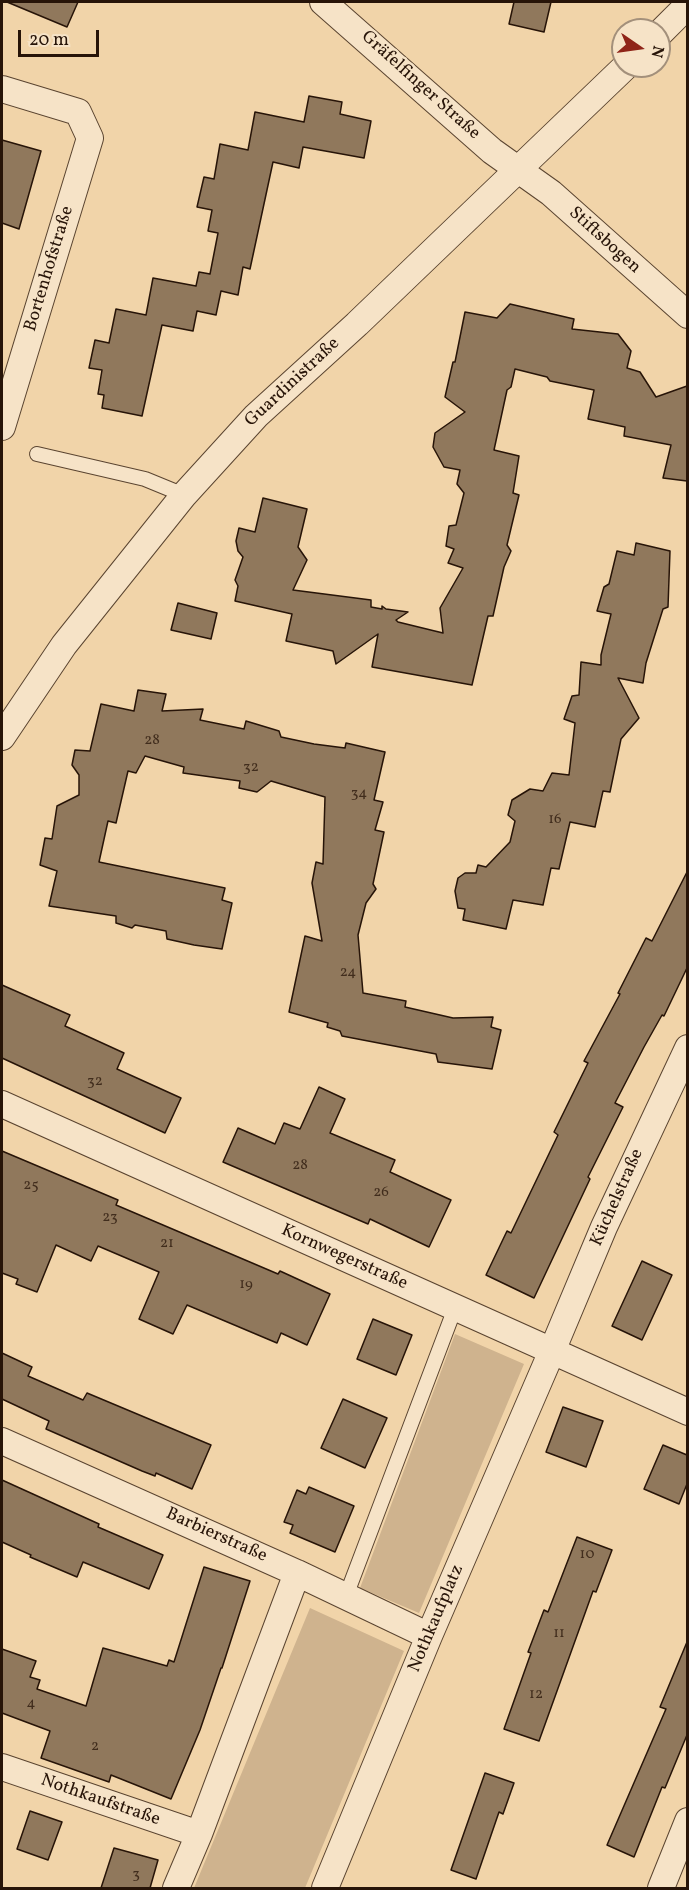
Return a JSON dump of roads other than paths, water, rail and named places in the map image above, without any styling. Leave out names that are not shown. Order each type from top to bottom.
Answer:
[{"type":"street","name":"Gräfelfinger Straße","points":[[323,2],[492,151],[518,170]]},
{"type":"street","points":[[671,22],[687,5]]},
{"type":"street","name":"Guardinistraße","points":[[2,737],[64,645],[184,495],[256,416],[357,324],[614,78]]},
{"type":"street","name":"Bortenhofstraße","points":[[2,89],[78,112],[90,138],[2,427]]},
{"type":"street","name":"Stiftsbogen","points":[[518,170],[551,193],[687,315]]},
{"type":"street","name":"Küchelstraße","points":[[552,1351],[604,1227],[687,1048]]},
{"type":"street","name":"Kornwegerstraße","points":[[2,1104],[687,1412]]},
{"type":"street","name":"Nothkaufplatz","points":[[325,1888],[429,1636],[552,1351]]},
{"type":"street","name":"Barbierstraße","points":[[2,1441],[297,1572],[429,1636]]},
{"type":"street","points":[[176,1888],[199,1834],[297,1572]]},
{"type":"street","name":"Nothkaufstraße","points":[[2,1767],[199,1834]]},
{"type":"street","points":[[661,1888],[687,1821]]},
{"type":"lane","points":[[37,454],[145,479],[184,495]]},
{"type":"lane","points":[[346,1596],[455,1308]]}]
